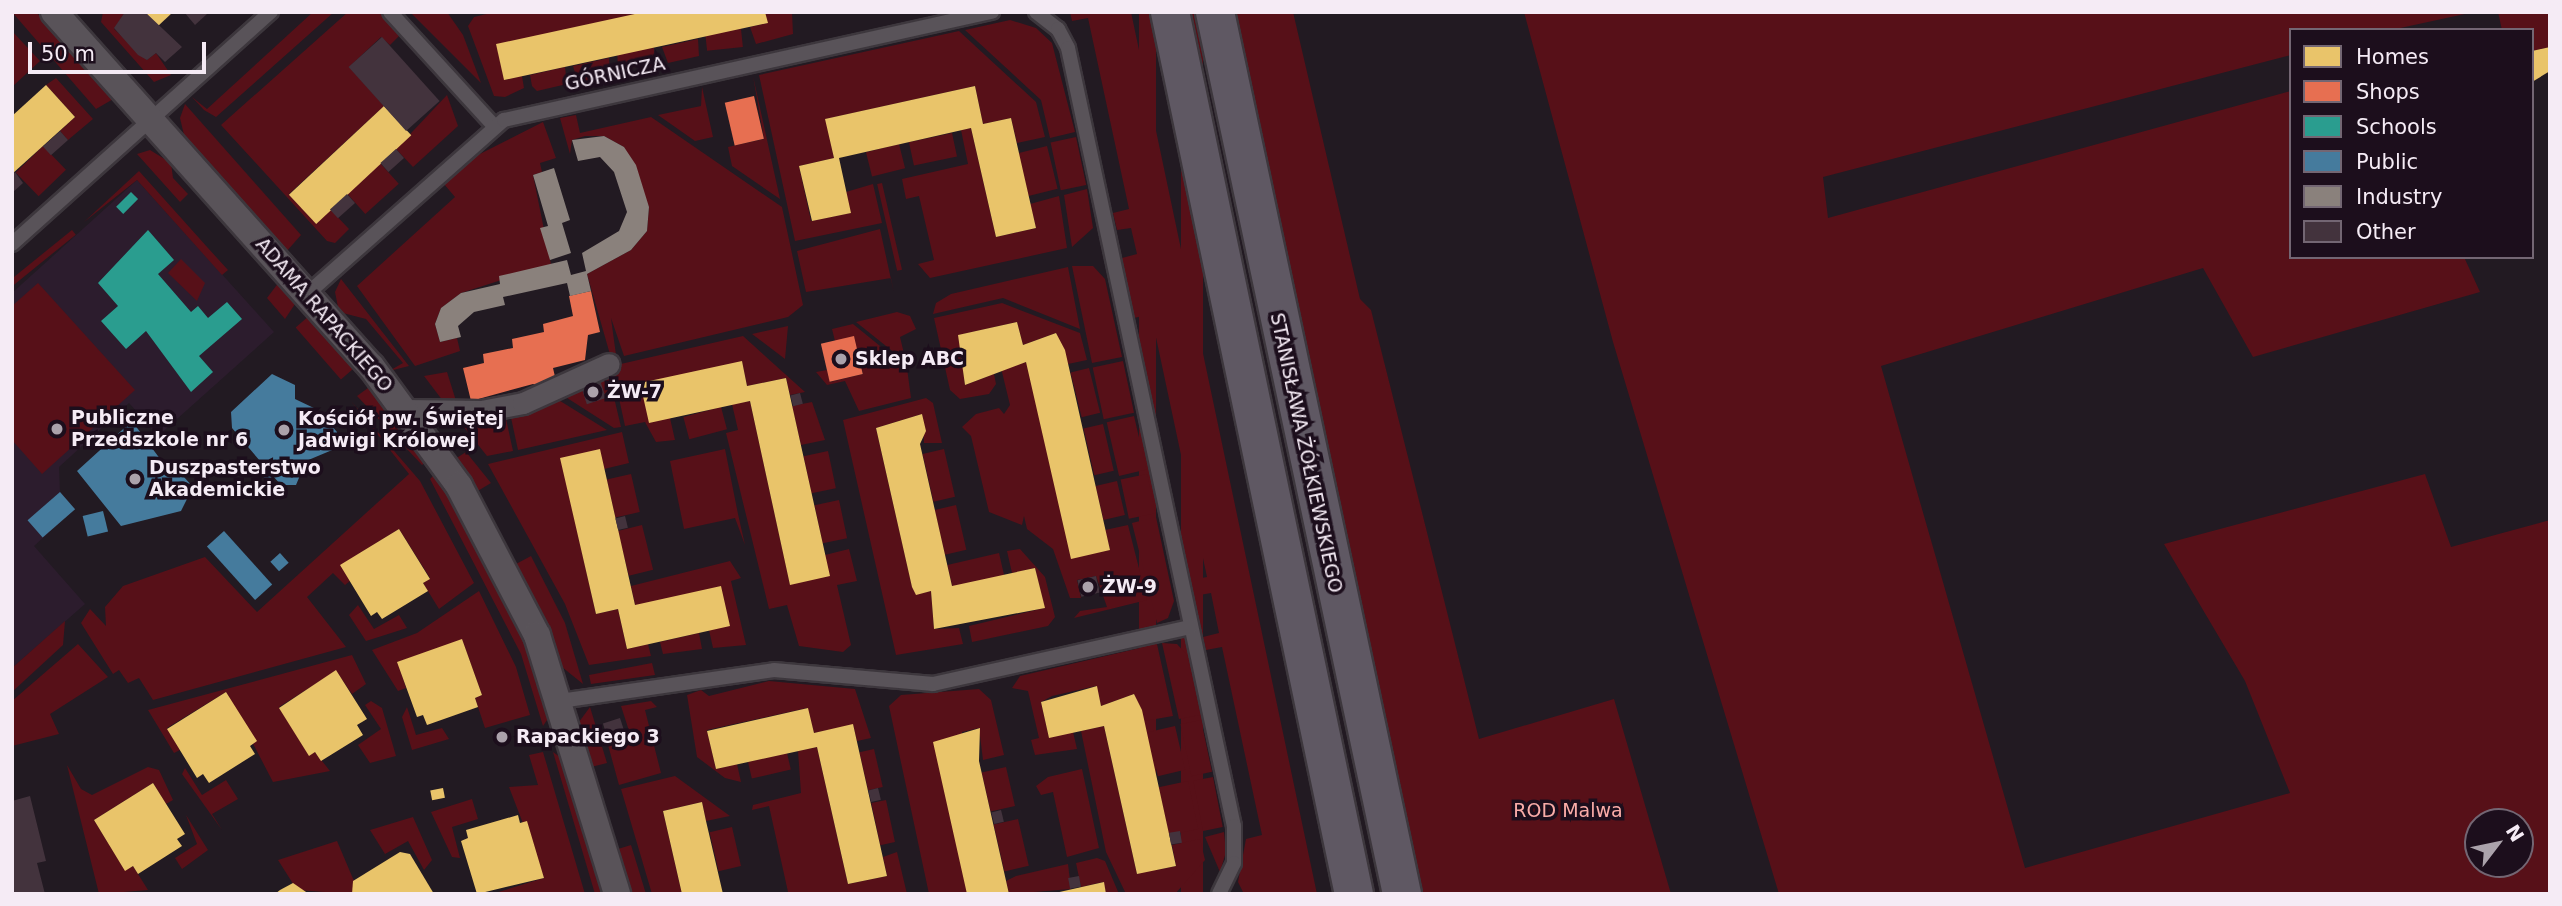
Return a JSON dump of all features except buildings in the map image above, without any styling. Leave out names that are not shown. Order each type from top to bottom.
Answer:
[{"type":"main road","points":[[1170,12],[1354,894]]},
{"type":"main road","name":"STANISŁAWA ŻÓŁKIEWSKIEGO","points":[[1215,12],[1402,894]]},
{"type":"street","name":"ADAMA RAPACKIEGO","points":[[54,12],[307,294],[407,410],[508,572],[560,701],[617,894]]},
{"type":"street","points":[[407,410],[481,411],[523,403],[609,364]]},
{"type":"lane","points":[[12,244],[271,12]]},
{"type":"lane","points":[[390,12],[494,126]]},
{"type":"lane","name":"GÓRNICZA","points":[[307,294],[494,126],[540,110],[992,12]]},
{"type":"lane","points":[[1035,12],[1058,29],[1069,48],[1236,838],[1219,894]]},
{"type":"lane","points":[[560,701],[774,670],[933,684],[1191,627]]},
{"type":"shaded area","name":"Publiczne Przedszkole nr 6","points":[[137,180],[274,332],[158,436],[129,403],[59,467],[60,492],[75,509],[34,546],[85,604],[12,668],[12,293]]},
{"type":"green space","points":[[12,12],[36,12],[115,98],[96,109]]},
{"type":"green space","points":[[103,12],[125,12],[114,29],[147,60],[156,53],[171,75],[154,82],[101,22]]},
{"type":"green space","points":[[313,12],[334,12],[216,117],[204,110],[192,97],[207,109]]},
{"type":"green space","points":[[348,12],[381,12],[401,34],[390,45],[381,37],[349,67],[384,106],[289,194],[330,209],[349,229],[335,243],[327,241],[221,125]]},
{"type":"green space","points":[[410,12],[447,12],[463,35],[481,83]]},
{"type":"green space","points":[[495,12],[644,12],[504,80],[522,76],[524,88],[505,97],[494,96],[468,26],[474,17]]},
{"type":"green space","points":[[765,12],[792,12],[793,34],[756,44],[750,27],[767,23]]},
{"type":"green space","points":[[1070,12],[1131,12],[1317,894],[1244,894],[1238,882],[1246,839],[1262,835],[1222,647],[1206,650],[1203,637],[1219,633],[1211,593],[1194,596],[1191,580],[1207,577],[1151,314],[1134,318],[1122,258],[1137,254],[1131,228],[1117,230],[1113,213],[1129,209],[1088,18],[1072,21]]},
{"type":"green space","points":[[1139,12],[1156,12],[1156,894],[1139,894]]},
{"type":"green space","points":[[1181,12],[1203,12],[1203,894],[1181,894]]},
{"type":"green space","name":"ROD Malwa","points":[[1230,12],[1293,12],[1360,299],[1371,310],[1479,739],[1614,699],[1671,894],[1415,894]]},
{"type":"green space","points":[[1524,12],[2474,12],[2400,28],[2289,28],[2289,56],[1823,177],[1828,218],[2289,92],[2289,259],[2465,259],[2480,292],[2253,357],[2203,268],[1881,366],[2025,868],[2290,793],[2245,681],[2164,544],[2425,474],[2451,547],[2550,520],[2550,894],[1779,894],[1613,342]]},
{"type":"green space","points":[[2498,12],[2550,12],[2550,47],[2534,51],[2534,28],[2502,28]]},
{"type":"green space","points":[[1010,20],[1036,28],[1052,43],[1075,132],[1050,138],[1041,100],[965,30]]},
{"type":"green space","points":[[741,29],[743,47],[707,51],[705,33]]},
{"type":"green space","points":[[12,31],[40,61],[12,87]]},
{"type":"green space","points":[[959,31],[1036,102],[1045,137],[1017,143],[1011,118],[983,124],[975,86],[826,119],[834,158],[799,166],[811,221],[850,213],[846,192],[873,184],[882,223],[795,241],[759,75]]},
{"type":"green space","points":[[698,39],[699,56],[668,63],[662,47]]},
{"type":"green space","points":[[654,48],[655,66],[618,68],[617,50]]},
{"type":"green space","points":[[609,58],[610,75],[580,82],[573,66]]},
{"type":"green space","points":[[565,67],[567,84],[537,91],[532,86],[530,75]]},
{"type":"green space","points":[[753,76],[780,199],[732,166],[728,147],[764,139]]},
{"type":"green space","points":[[56,78],[93,119],[68,140],[60,131],[75,117],[46,85]]},
{"type":"green space","points":[[702,87],[713,137],[695,141],[658,115],[701,106]]},
{"type":"green space","points":[[447,95],[458,126],[413,167],[396,149]]},
{"type":"green space","points":[[185,104],[301,235],[286,252],[185,139],[180,118]]},
{"type":"green space","points":[[576,115],[580,133],[651,117],[782,207],[803,305],[788,317],[624,356],[611,318],[616,355],[611,358],[587,274],[631,250],[647,231],[649,207],[624,147],[604,136],[585,136],[572,140],[570,154],[560,118]]},
{"type":"green space","points":[[543,122],[556,158],[540,163],[542,172],[533,175],[551,264],[461,293],[441,308],[435,324],[440,342],[457,338],[460,351],[415,366],[357,286],[455,197],[444,184],[472,158]]},
{"type":"green space","points":[[971,128],[996,237],[1036,228],[1030,204],[1059,196],[1067,248],[930,278],[918,264],[934,260],[919,196],[906,199],[902,179],[968,164],[961,130]]},
{"type":"green space","points":[[952,133],[957,156],[914,166],[909,142]]},
{"type":"green space","points":[[1076,137],[1086,185],[1061,190],[1051,142]]},
{"type":"green space","points":[[899,144],[905,168],[872,176],[866,152]]},
{"type":"green space","points":[[43,146],[66,170],[39,196],[16,172]]},
{"type":"green space","points":[[1047,146],[1058,189],[1029,196],[1018,153]]},
{"type":"green space","points":[[150,150],[171,163],[173,178],[188,194],[180,202],[137,154]]},
{"type":"green space","points":[[380,163],[399,184],[365,214],[347,193]]},
{"type":"green space","points":[[139,171],[228,270],[222,275],[137,180],[84,222]]},
{"type":"green space","points":[[882,183],[902,270],[897,271],[877,184]]},
{"type":"green space","points":[[1087,189],[1093,228],[1072,247],[1064,195]]},
{"type":"green space","points":[[880,229],[891,278],[806,292],[797,251]]},
{"type":"green space","points":[[72,230],[76,235],[13,286],[12,279]]},
{"type":"green space","points":[[181,259],[205,283],[197,301],[168,273]]},
{"type":"green space","points":[[1072,266],[1093,266],[1105,279],[1122,357],[1092,363]]},
{"type":"green space","points":[[1068,267],[1080,329],[1003,298],[933,314],[936,303],[951,294]]},
{"type":"green space","points":[[341,279],[409,366],[389,371],[403,363],[366,319],[339,312],[335,292]]},
{"type":"green space","points":[[279,282],[297,301],[285,319],[267,298]]},
{"type":"green space","points":[[38,283],[135,390],[42,474],[12,440],[12,306]]},
{"type":"green space","points":[[1002,303],[1080,333],[1087,360],[1068,364],[1056,333],[1023,345],[1017,322],[959,335],[965,385],[994,374],[996,384],[989,394],[960,399],[950,390],[934,318]]},
{"type":"green space","points":[[897,312],[910,316],[916,329],[900,337],[906,362],[856,322]]},
{"type":"green space","points":[[310,315],[355,367],[341,380],[296,327]]},
{"type":"green space","points":[[853,324],[907,368],[911,398],[859,411],[845,381],[827,385],[816,372],[827,370],[830,382],[863,374],[854,337],[835,341],[832,329]]},
{"type":"green space","points":[[788,326],[785,359],[752,334]]},
{"type":"green space","points":[[743,336],[805,392],[790,395],[786,378],[747,386],[742,362],[670,418],[675,440],[656,442],[645,422],[625,426],[612,366]]},
{"type":"green space","points":[[1123,361],[1134,413],[1104,419],[1093,367]]},
{"type":"green space","points":[[1026,362],[1110,550],[1105,530],[1128,525],[1147,600],[1074,618],[1080,611],[1107,607],[1096,576],[1077,580],[1081,598],[1070,598],[1053,549],[1027,529],[1024,516],[1022,525],[989,512],[971,436],[962,427],[976,414],[999,408],[1004,414],[1010,405],[1001,368]]},
{"type":"green space","points":[[1089,368],[1100,413],[1082,417],[1071,373]]},
{"type":"green space","points":[[447,372],[457,404],[443,401],[424,376]]},
{"type":"green space","points":[[608,372],[621,427],[614,428],[564,396]]},
{"type":"green space","points":[[372,385],[429,459],[422,465],[357,396]]},
{"type":"green space","points":[[926,398],[933,403],[942,443],[924,443],[922,414],[876,428],[912,586],[917,594],[931,591],[934,629],[959,628],[963,644],[896,655],[843,420]]},
{"type":"green space","points":[[557,399],[607,430],[518,450],[510,413]]},
{"type":"green space","points":[[351,401],[420,481],[474,583],[439,609],[423,583],[430,578],[399,529],[341,565],[350,581],[345,585],[333,573],[307,597],[346,647],[153,700],[139,678],[128,683],[119,670],[113,674],[81,623],[90,609],[106,626],[105,607],[123,586],[205,557],[257,612],[409,474]]},
{"type":"green space","points":[[750,401],[790,584],[825,555],[849,549],[857,581],[837,585],[851,645],[843,652],[799,646],[787,605],[769,609],[726,433],[738,430],[732,404]]},
{"type":"green space","points":[[812,402],[825,440],[801,445],[792,406]]},
{"type":"green space","points":[[721,407],[727,429],[689,439],[683,417]]},
{"type":"green space","points":[[505,414],[513,451],[487,456],[456,417]]},
{"type":"green space","points":[[1134,416],[1146,470],[1119,476],[1107,422]]},
{"type":"green space","points":[[1103,424],[1114,471],[1094,475],[1084,428]]},
{"type":"green space","points":[[622,432],[629,463],[604,469],[561,459],[596,614],[618,609],[627,649],[648,644],[651,656],[589,665],[565,604],[488,464]]},
{"type":"green space","points":[[725,449],[745,545],[735,518],[684,529],[670,461]]},
{"type":"green space","points":[[944,449],[955,497],[934,502],[923,454]]},
{"type":"green space","points":[[828,451],[836,488],[811,493],[804,456]]},
{"type":"green space","points":[[466,452],[491,483],[476,492],[455,459]]},
{"type":"green space","points":[[437,472],[531,650],[549,717],[543,726],[521,654],[430,479]]},
{"type":"green space","points":[[631,474],[640,512],[615,518],[607,480]]},
{"type":"green space","points":[[1147,474],[1155,513],[1129,519],[1121,480]]},
{"type":"green space","points":[[1117,481],[1125,515],[1103,520],[1096,486]]},
{"type":"green space","points":[[839,500],[847,538],[823,543],[815,505]]},
{"type":"green space","points":[[956,505],[966,550],[945,555],[935,510]]},
{"type":"green space","points":[[1156,517],[1174,601],[1168,618],[1157,623],[1132,523]]},
{"type":"green space","points":[[642,525],[653,570],[629,576],[618,531]]},
{"type":"green space","points":[[1020,549],[1045,577],[1055,617],[1048,626],[972,642],[969,626],[1044,608],[1035,568],[1012,573],[1007,551]]},
{"type":"green space","points":[[999,553],[1004,575],[953,587],[947,565]]},
{"type":"green space","points":[[531,556],[565,623],[583,684],[562,667],[516,564]]},
{"type":"green space","points":[[730,561],[741,578],[731,581],[746,645],[713,648],[709,630],[635,605],[631,586]]},
{"type":"green space","points":[[479,591],[516,667],[530,715],[485,728],[475,698],[482,695],[462,640],[398,662],[406,688],[398,691],[372,650],[417,633]]},
{"type":"green space","points":[[358,605],[374,629],[399,615],[407,628],[366,641],[349,615]]},
{"type":"green space","points":[[65,621],[63,645],[12,692],[12,668]]},
{"type":"green space","points":[[699,633],[702,649],[663,654],[660,642]]},
{"type":"green space","points":[[1162,643],[1177,644],[1187,655],[1200,715],[1179,719]]},
{"type":"green space","points":[[78,644],[108,677],[50,714],[59,734],[12,746],[12,701]]},
{"type":"green space","points":[[1157,644],[1173,716],[1144,721],[1134,694],[1101,706],[1096,686],[1052,696],[1041,702],[1049,737],[1073,732],[1077,749],[1035,755],[1031,740],[1039,738],[1028,691],[1012,688],[1020,676]]},
{"type":"green space","points":[[352,655],[366,684],[352,694],[336,671],[279,707],[330,771],[273,782],[226,692],[167,728],[180,750],[174,753],[148,710]]},
{"type":"green space","points":[[652,663],[655,675],[591,684],[589,675]]},
{"type":"green space","points":[[769,681],[855,689],[871,738],[857,741],[853,725],[814,733],[807,708],[707,730],[716,769],[737,764],[741,782],[725,778],[697,757],[687,695],[701,690],[709,696]]},
{"type":"green space","points":[[979,689],[991,700],[1004,755],[983,760],[979,728],[962,732],[967,894],[929,894],[889,706],[901,695]]},
{"type":"green space","points":[[371,701],[382,708],[396,756],[370,763],[358,745],[381,729],[365,705]]},
{"type":"green space","points":[[651,701],[657,707],[645,710],[661,773],[619,785],[608,745],[631,737],[621,706]]},
{"type":"green space","points":[[407,707],[416,735],[442,728],[449,739],[412,750],[402,717]]},
{"type":"green space","points":[[590,707],[607,763],[591,767],[579,722]]},
{"type":"green space","points":[[1201,720],[1212,772],[1191,776],[1180,724]]},
{"type":"green space","points":[[1104,726],[1137,874],[1176,866],[1172,845],[1200,839],[1205,860],[1175,894],[1126,894],[1106,852],[1081,731]]},
{"type":"green space","points":[[1175,726],[1185,770],[1158,776],[1148,732]]},
{"type":"green space","points":[[817,747],[848,884],[887,876],[883,857],[897,852],[907,894],[783,894],[788,892],[769,806],[752,810],[753,805],[801,793],[798,751]]},
{"type":"green space","points":[[874,749],[883,787],[868,790],[859,752]]},
{"type":"green space","points":[[543,752],[585,894],[492,894],[544,878],[509,787],[538,785],[529,755]]},
{"type":"green space","points":[[553,752],[564,760],[605,894],[595,894]]},
{"type":"green space","points":[[787,753],[791,770],[752,779],[748,762]]},
{"type":"green space","points":[[67,765],[81,789],[92,795],[148,767],[159,770],[173,800],[166,804],[153,783],[94,820],[125,870],[133,866],[148,890],[99,894]]},
{"type":"green space","points":[[1006,767],[1015,806],[991,812],[982,773]]},
{"type":"green space","points":[[185,768],[202,795],[226,780],[238,799],[212,814],[222,830],[182,774]]},
{"type":"green space","points":[[1082,769],[1099,848],[1067,857],[1053,792],[1041,795],[1036,786],[1048,777]]},
{"type":"green space","points":[[675,776],[730,816],[706,821],[702,802],[663,811],[682,894],[652,894],[621,789]]},
{"type":"green space","points":[[1213,777],[1223,827],[1203,831],[1193,781]]},
{"type":"green space","points":[[1188,781],[1198,829],[1169,835],[1159,787]]},
{"type":"green space","points":[[472,799],[478,819],[452,827],[460,858],[452,857],[431,812]]},
{"type":"green space","points":[[886,800],[895,842],[880,845],[871,803]]},
{"type":"green space","points":[[186,815],[208,850],[182,869],[175,858],[197,844]]},
{"type":"green space","points":[[413,817],[432,860],[424,870],[408,841],[385,854],[370,830]]},
{"type":"green space","points":[[1018,819],[1029,866],[1004,871],[994,825]]},
{"type":"green space","points":[[732,827],[741,866],[719,871],[710,832]]},
{"type":"green space","points":[[1224,832],[1226,852],[1220,872],[1205,837]]},
{"type":"green space","points":[[337,841],[357,888],[352,894],[297,890],[278,860]]},
{"type":"green space","points":[[631,845],[646,894],[628,894],[615,850]]},
{"type":"green space","points":[[1097,858],[1105,861],[1119,894],[1106,894],[1103,882],[1081,887],[1076,863]]},
{"type":"green space","points":[[1068,864],[1071,889],[1009,894],[1006,881],[1016,876]]},
{"type":"place","name":"Sklep ABC","points":[[841,359]]},
{"type":"place","name":"ŻW-7","points":[[593,392]]},
{"type":"place","name":"Publiczne Przedszkole nr 6","points":[[57,429]]},
{"type":"place","name":"Kościół pw. Świętej Jadwigi Królowej","points":[[284,430]]},
{"type":"place","name":"Duszpasterstwo Akademickie","points":[[135,479]]},
{"type":"place","name":"ŻW-9","points":[[1088,587]]},
{"type":"place","name":"Rapackiego 3","points":[[502,737]]}]
